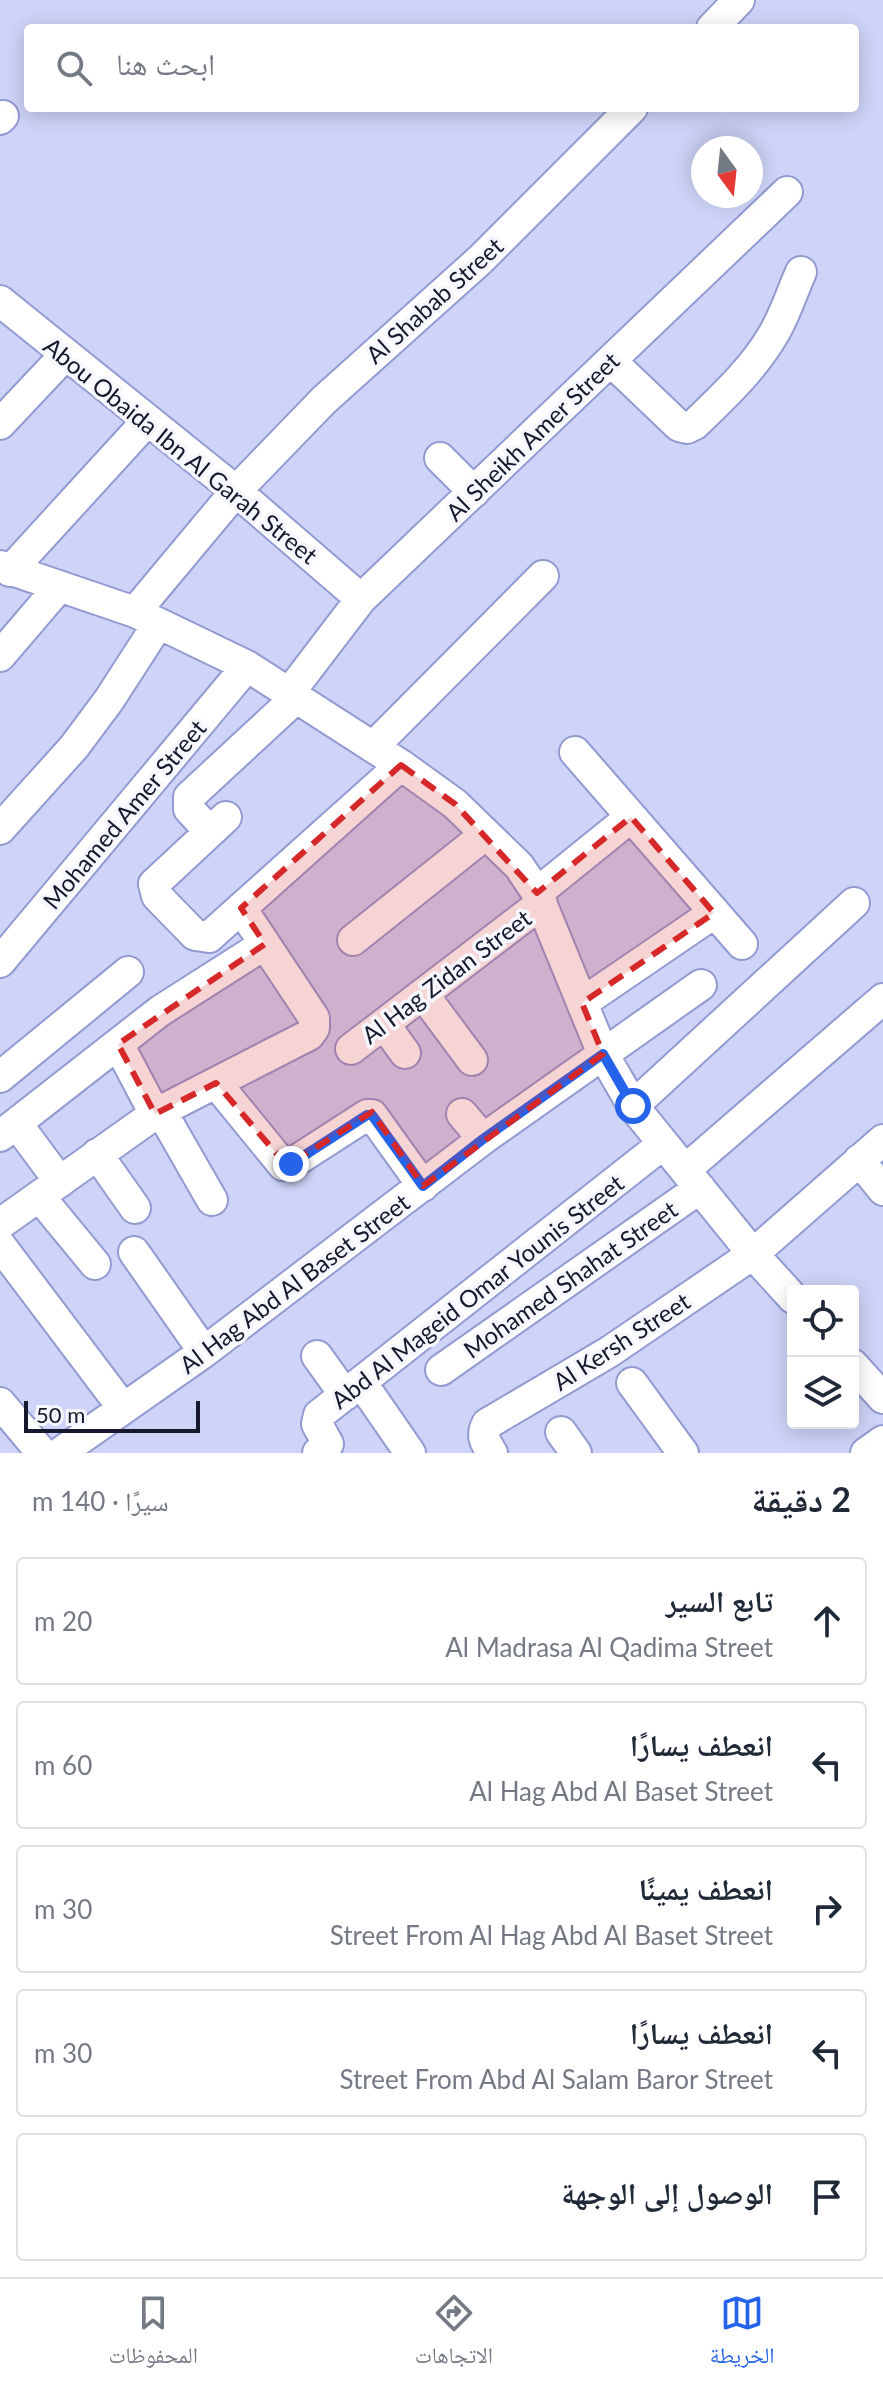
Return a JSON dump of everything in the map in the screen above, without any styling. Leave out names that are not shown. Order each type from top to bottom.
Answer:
[{"type":"street","points":[[716,24],[739,0]]},
{"type":"street","name":"Al Shabab Street","points":[[0,829],[74,747],[109,700],[146,618],[236,491],[324,400],[481,259],[628,112]]},
{"type":"street","name":"Al Sheikh Amer Street","points":[[241,908],[209,937],[195,935],[154,890],[157,879],[218,825],[189,809],[189,797],[293,695],[361,599],[787,192]]},
{"type":"street","points":[[611,361],[679,426],[687,428],[737,384],[756,359],[774,333],[801,272]]},
{"type":"street","name":"Abou Obaida Ibn Al Garah Street","points":[[0,301],[236,491],[361,599]]},
{"type":"street","points":[[0,424],[66,354]]},
{"type":"street","points":[[148,420],[5,569],[146,618],[247,666],[401,765],[455,804],[519,866],[539,898],[603,1054],[633,1106],[787,1291]]},
{"type":"street","points":[[440,458],[474,492]]},
{"type":"street","points":[[373,747],[543,576]]},
{"type":"street","points":[[0,656],[59,587]]},
{"type":"street","name":"Mohamed Amer Street","points":[[0,962],[247,666]]},
{"type":"street","points":[[575,752],[742,944]]},
{"type":"street","points":[[0,1224],[158,1113],[309,1035],[314,1028],[314,1018],[241,908],[401,765]]},
{"type":"street","name":"Al Hag Zidan Street","points":[[351,1049],[539,898],[631,817]]},
{"type":"street","points":[[353,940],[486,834]]},
{"type":"street","points":[[633,1106],[854,903]]},
{"type":"street","points":[[582,1003],[714,913]]},
{"type":"street","points":[[95,1264],[50,1189],[8,1130],[160,1011],[265,944]]},
{"type":"street","points":[[0,1077],[128,972]]},
{"type":"street","name":"Al Hag Abd Al Baset Street","points":[[60,1453],[204,1352],[483,1139],[701,985]]},
{"type":"street","points":[[423,994],[472,1060]]},
{"type":"street","name":"Mohamed Shahat Street","points":[[441,1370],[692,1179],[883,999]]},
{"type":"street","points":[[384,1024],[405,1053]]},
{"type":"street","points":[[118,1044],[212,1200]]},
{"type":"street","points":[[216,1083],[279,1163],[287,1166],[367,1115],[376,1118],[423,1186]]},
{"type":"street","points":[[462,1114],[483,1139]]},
{"type":"street","name":"Al Kersh Street","points":[[490,1439],[609,1352],[753,1254],[883,1140]]},
{"type":"street","name":"Abd Al Mageid Omar Younis Street","points":[[322,1450],[327,1439],[317,1419],[663,1144]]},
{"type":"street","points":[[97,1154],[135,1208]]},
{"type":"street","points":[[859,1160],[883,1190]]},
{"type":"street","points":[[0,1245],[123,1408]]},
{"type":"street","points":[[134,1252],[204,1352]]},
{"type":"street","points":[[317,1356],[353,1388],[410,1453]]},
{"type":"street","points":[[859,1372],[883,1398]]},
{"type":"street","points":[[632,1383],[683,1453]]},
{"type":"street","points":[[0,1403],[42,1453]]},
{"type":"street","points":[[866,1453],[883,1441]]},
{"type":"highlighted area","points":[[401,765],[455,804],[537,893],[631,817],[714,913],[582,1003],[603,1054],[423,1186],[372,1112],[287,1166],[216,1083],[155,1114],[118,1044],[265,944],[241,908]]},
{"type":"route","points":[[291,1164],[367,1115],[372,1115],[423,1186],[483,1139],[603,1054],[633,1106]]}]
